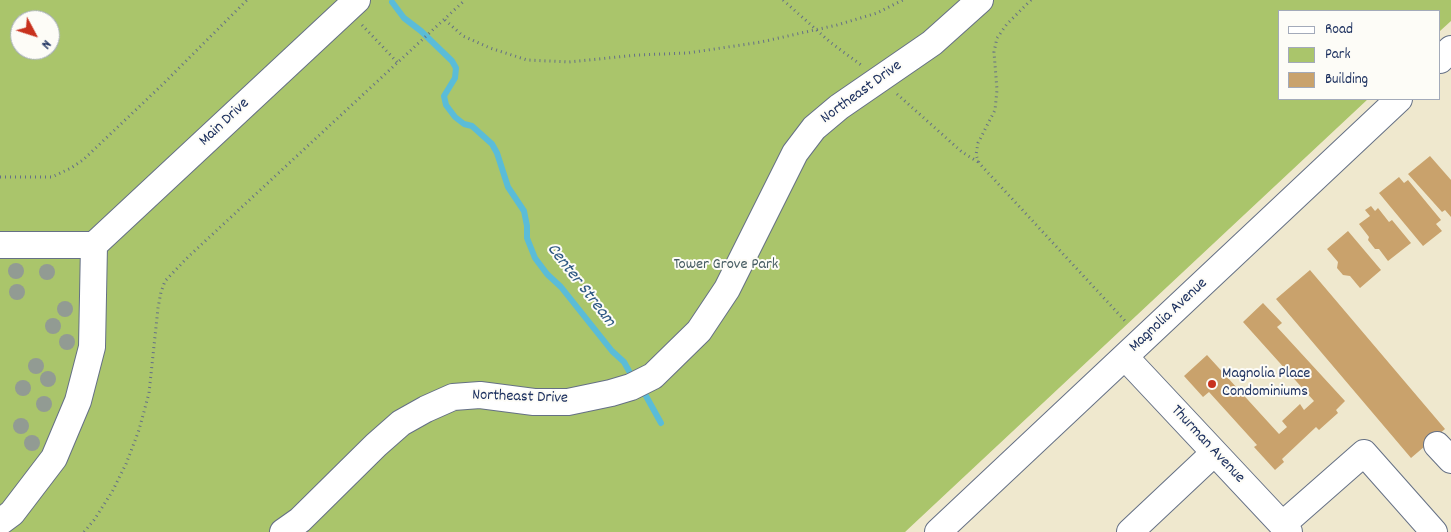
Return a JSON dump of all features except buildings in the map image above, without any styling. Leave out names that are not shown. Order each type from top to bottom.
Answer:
[{"type":"street","name":"Northeast Drive","points":[[283,532],[300,520],[400,423],[453,397],[480,395],[534,402],[568,402],[611,394],[653,376],[699,331],[727,289],[795,153],[814,128],[839,107],[932,43],[980,0]]},
{"type":"street","name":"Main Drive","points":[[94,245],[351,5]]},
{"type":"street","points":[[1441,59],[1451,49]]},
{"type":"street","name":"Magnolia Avenue","points":[[938,532],[1398,100]]},
{"type":"street","points":[[0,245],[94,245],[92,347],[78,401],[54,458],[12,513],[0,522]]},
{"type":"street","name":"Thurman Avenue","points":[[1125,357],[1286,528]]},
{"type":"street","points":[[1130,532],[1214,453]]},
{"type":"street","points":[[1286,528],[1364,453],[1434,532]]},
{"type":"path","points":[[0,177],[52,177],[83,160],[247,0]]},
{"type":"path","points":[[84,532],[112,492],[126,464],[139,430],[149,393],[158,308],[165,281],[188,256],[465,0]]},
{"type":"path","points":[[444,20],[463,36],[490,48],[527,60],[569,62],[637,55],[688,53],[761,42],[837,25],[877,13],[903,0]]},
{"type":"path","points":[[1031,0],[1007,24],[997,38],[994,52],[997,90],[995,110],[978,143],[976,155],[979,163],[1127,323]]},
{"type":"path","points":[[351,5],[398,62]]},
{"type":"green space","name":"Tower Grove Park","points":[[0,0],[1451,0],[1451,21],[1441,30],[1441,10],[1278,10],[1278,100],[1367,100],[905,532],[0,532]]},
{"type":"waterway","name":"Center Stream","points":[[392,2],[404,18],[421,31],[452,61],[456,68],[455,78],[444,96],[446,105],[455,117],[464,124],[472,126],[492,144],[497,153],[508,187],[524,211],[527,238],[535,258],[547,274],[561,287],[612,351],[624,362],[629,371]]},
{"type":"waterway","name":"Center Stream","points":[[646,396],[661,423]]},
{"type":"place","name":"Magnolia Place Condominiums","points":[[1212,384]]}]
